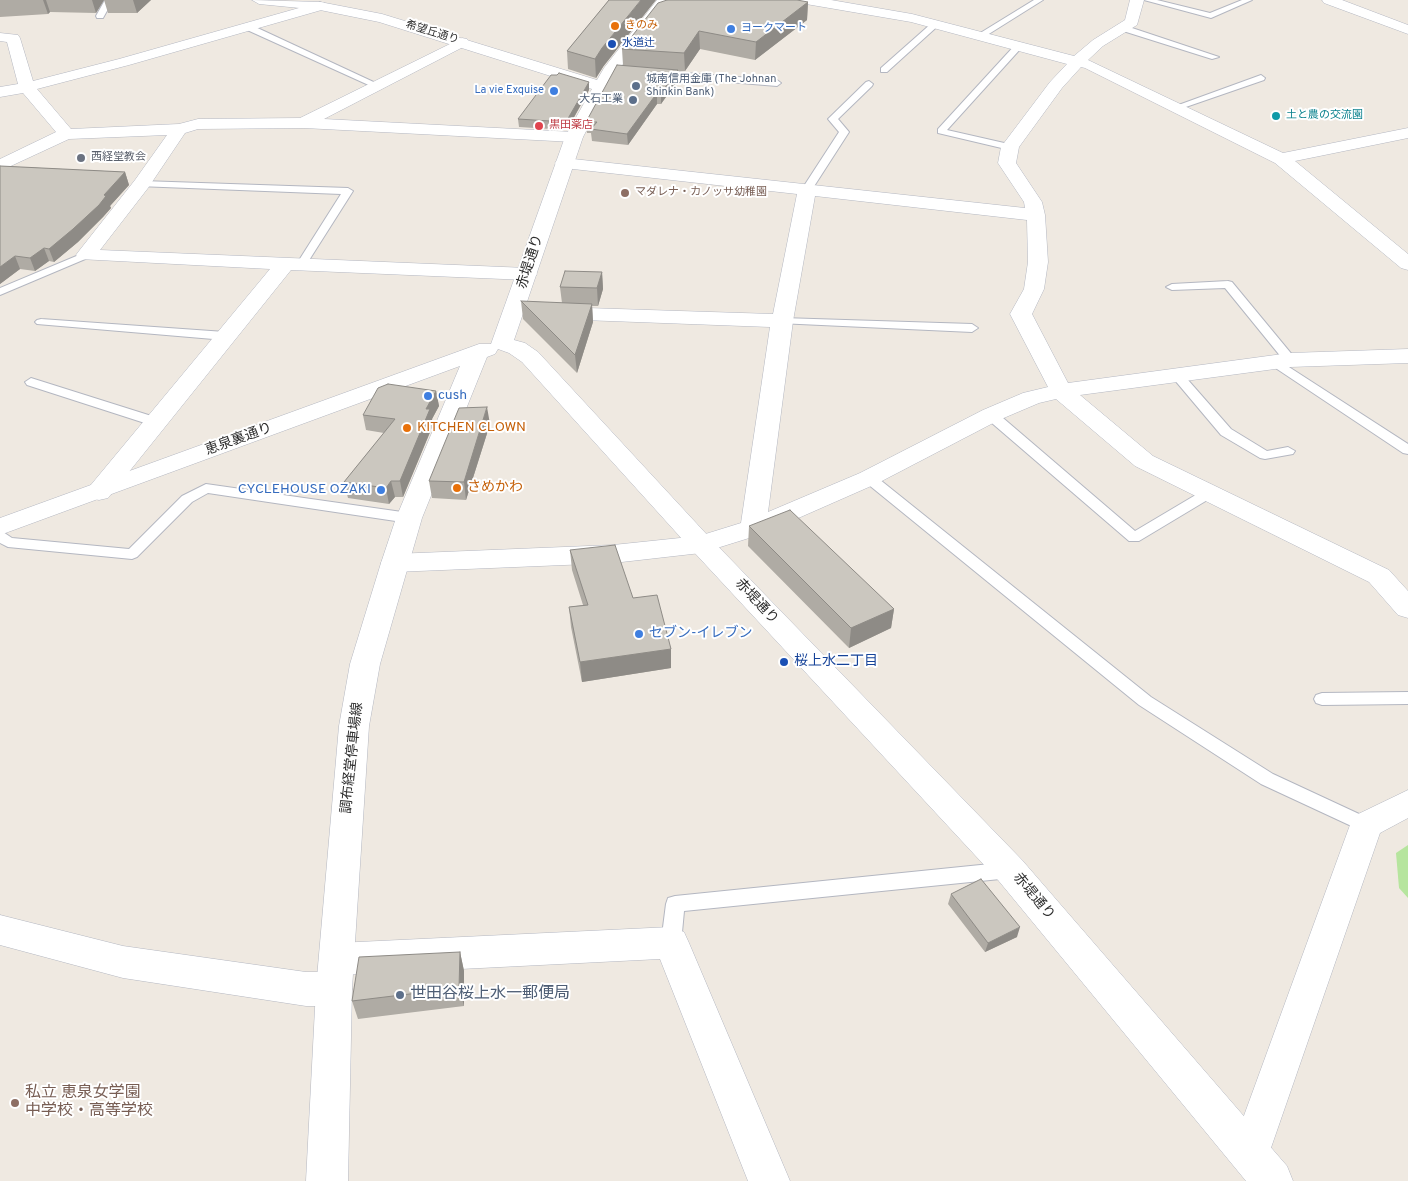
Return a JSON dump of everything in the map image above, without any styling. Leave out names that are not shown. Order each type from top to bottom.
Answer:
[{"type":"street","name":"希望丘通り","points":[[259,0],[311,4],[382,18],[462,42],[610,76]]},
{"type":"street","points":[[651,16],[664,0]]},
{"type":"street","points":[[806,0],[912,18],[1090,65],[1280,159],[1408,263]]},
{"type":"street","points":[[1137,0],[1132,22],[1098,43],[1077,62],[1056,85],[1010,147],[1007,163],[1033,202],[1036,215],[1036,271],[1034,289],[1021,314],[1061,391],[1144,460],[1380,576],[1408,608]]},
{"type":"street","points":[[1332,0],[1408,30]]},
{"type":"street","points":[[0,92],[27,87],[248,27],[311,4]]},
{"type":"street","points":[[651,16],[679,6]]},
{"type":"street","name":"赤堤通り","points":[[490,348],[514,312],[574,137],[610,76],[651,16]]},
{"type":"street","points":[[0,37],[13,38],[27,87],[66,134]]},
{"type":"street","points":[[304,123],[462,42]]},
{"type":"street","points":[[0,166],[66,134],[178,129],[198,124],[304,123],[574,137]]},
{"type":"street","points":[[86,255],[142,184],[178,129]]},
{"type":"street","points":[[1280,159],[1408,133]]},
{"type":"street","points":[[564,163],[1036,215]]},
{"type":"street","points":[[753,528],[782,321],[808,189]]},
{"type":"street","points":[[86,255],[527,274]]},
{"type":"street","points":[[99,492],[226,336],[292,265]]},
{"type":"street","points":[[514,312],[782,321]]},
{"type":"street","name":"赤堤通り","points":[[490,348],[517,348],[530,357],[701,544],[1010,870],[1272,1181]]},
{"type":"street","name":"恵泉裏通り","points":[[0,528],[490,348]]},
{"type":"street","name":"調布経堂停車場線","points":[[327,1181],[335,974],[354,726],[365,664],[409,518],[490,348]]},
{"type":"street","points":[[394,563],[613,554],[701,544],[753,528],[869,478],[991,415],[1031,398],[1061,391],[1283,361],[1408,356]]},
{"type":"street","points":[[1250,1154],[1366,826],[1408,803]]},
{"type":"street","points":[[0,930],[123,962],[306,989],[335,974],[670,943],[769,1181]]},
{"type":"lane","points":[[100,16],[109,0]]},
{"type":"lane","points":[[981,35],[1039,0]]},
{"type":"lane","points":[[1148,0],[1211,16],[1248,0]]},
{"type":"lane","points":[[884,70],[936,24]]},
{"type":"lane","points":[[248,27],[376,85]]},
{"type":"lane","points":[[1123,28],[1215,57]]},
{"type":"lane","points":[[1010,147],[941,131],[1019,46]]},
{"type":"lane","points":[[648,73],[777,83]]},
{"type":"lane","points":[[1177,107],[1261,78]]},
{"type":"lane","points":[[808,189],[844,132],[833,119],[869,84]]},
{"type":"lane","points":[[142,184],[348,191],[292,265]]},
{"type":"lane","points":[[0,292],[86,255]]},
{"type":"lane","points":[[0,280],[19,283]]},
{"type":"lane","points":[[1172,286],[1228,284],[1283,361],[1408,450]]},
{"type":"lane","points":[[782,321],[972,328]]},
{"type":"lane","points":[[41,322],[226,336]]},
{"type":"lane","points":[[1177,375],[1226,432],[1265,455],[1288,451]]},
{"type":"lane","points":[[31,382],[156,422]]},
{"type":"lane","points":[[991,415],[1134,538],[1209,492]]},
{"type":"lane","points":[[869,478],[1145,701],[1267,780],[1366,826]]},
{"type":"lane","points":[[0,535],[8,542],[132,554],[187,499],[206,488],[409,518]]},
{"type":"lane","points":[[1322,699],[1408,698]]},
{"type":"lane","points":[[670,943],[675,904],[1010,870]]},
{"type":"green space","points":[[1408,845],[1408,898],[1399,888],[1396,853]]},
{"type":"building","points":[[609,0],[641,0],[595,59],[567,51]]},
{"type":"building","points":[[667,0],[797,0],[808,2],[756,42],[699,31],[684,53],[622,49],[658,3]]},
{"type":"building","points":[[617,65],[678,70],[661,93],[657,93],[627,134],[591,129],[597,122],[586,122]]},
{"type":"building","points":[[559,73],[589,82],[566,122],[518,119],[551,75]]},
{"type":"building","points":[[0,166],[125,172],[104,195],[106,196],[99,205],[49,249],[44,248],[30,258],[15,256],[0,267]]},
{"type":"building","points":[[565,271],[602,272],[597,288],[560,287]]},
{"type":"building","points":[[521,301],[592,304],[575,355]]},
{"type":"building","points":[[388,384],[436,391],[426,409],[430,409],[400,481],[391,481],[386,488],[344,482],[395,419],[363,415],[378,388]]},
{"type":"building","points":[[487,407],[464,482],[429,481],[459,408]]},
{"type":"building","points":[[790,510],[894,609],[851,628],[749,526]]},
{"type":"building","points":[[615,545],[633,598],[657,595],[671,649],[580,662],[569,607],[588,605],[570,550]]},
{"type":"building","points":[[981,879],[1020,927],[988,943],[951,894]]},
{"type":"building","points":[[460,952],[459,988],[352,1001],[359,957]]},
{"type":"place","name":"きのみ","points":[[615,26]]},
{"type":"place","name":"ヨークマート","points":[[731,29]]},
{"type":"place","name":"水道辻","points":[[612,44]]},
{"type":"place","name":"城南信用金庫 (The Johnan Shinkin Bank)","points":[[636,86]]},
{"type":"place","name":"La vie Exquise","points":[[554,91]]},
{"type":"place","name":"大石工業","points":[[633,100]]},
{"type":"place","name":"土と農の交流園","points":[[1276,116]]},
{"type":"place","name":"黒田薬店","points":[[539,126]]},
{"type":"place","name":"西経堂教会","points":[[81,158]]},
{"type":"place","name":"マダレナ・カノッサ幼稚園","points":[[625,193]]},
{"type":"place","name":"cush","points":[[428,396]]},
{"type":"place","name":"KITCHEN CLOWN","points":[[407,428]]},
{"type":"place","name":"さめかわ","points":[[457,488]]},
{"type":"place","name":"CYCLEHOUSE OZAKI","points":[[381,490]]},
{"type":"place","name":"セブン-イレブン","points":[[639,634]]},
{"type":"place","name":"桜上水二丁目","points":[[784,662]]},
{"type":"place","name":"世田谷桜上水一郵便局","points":[[400,995]]},
{"type":"place","name":"私立 恵泉女学園 中学校・高等学校","points":[[15,1103]]}]
